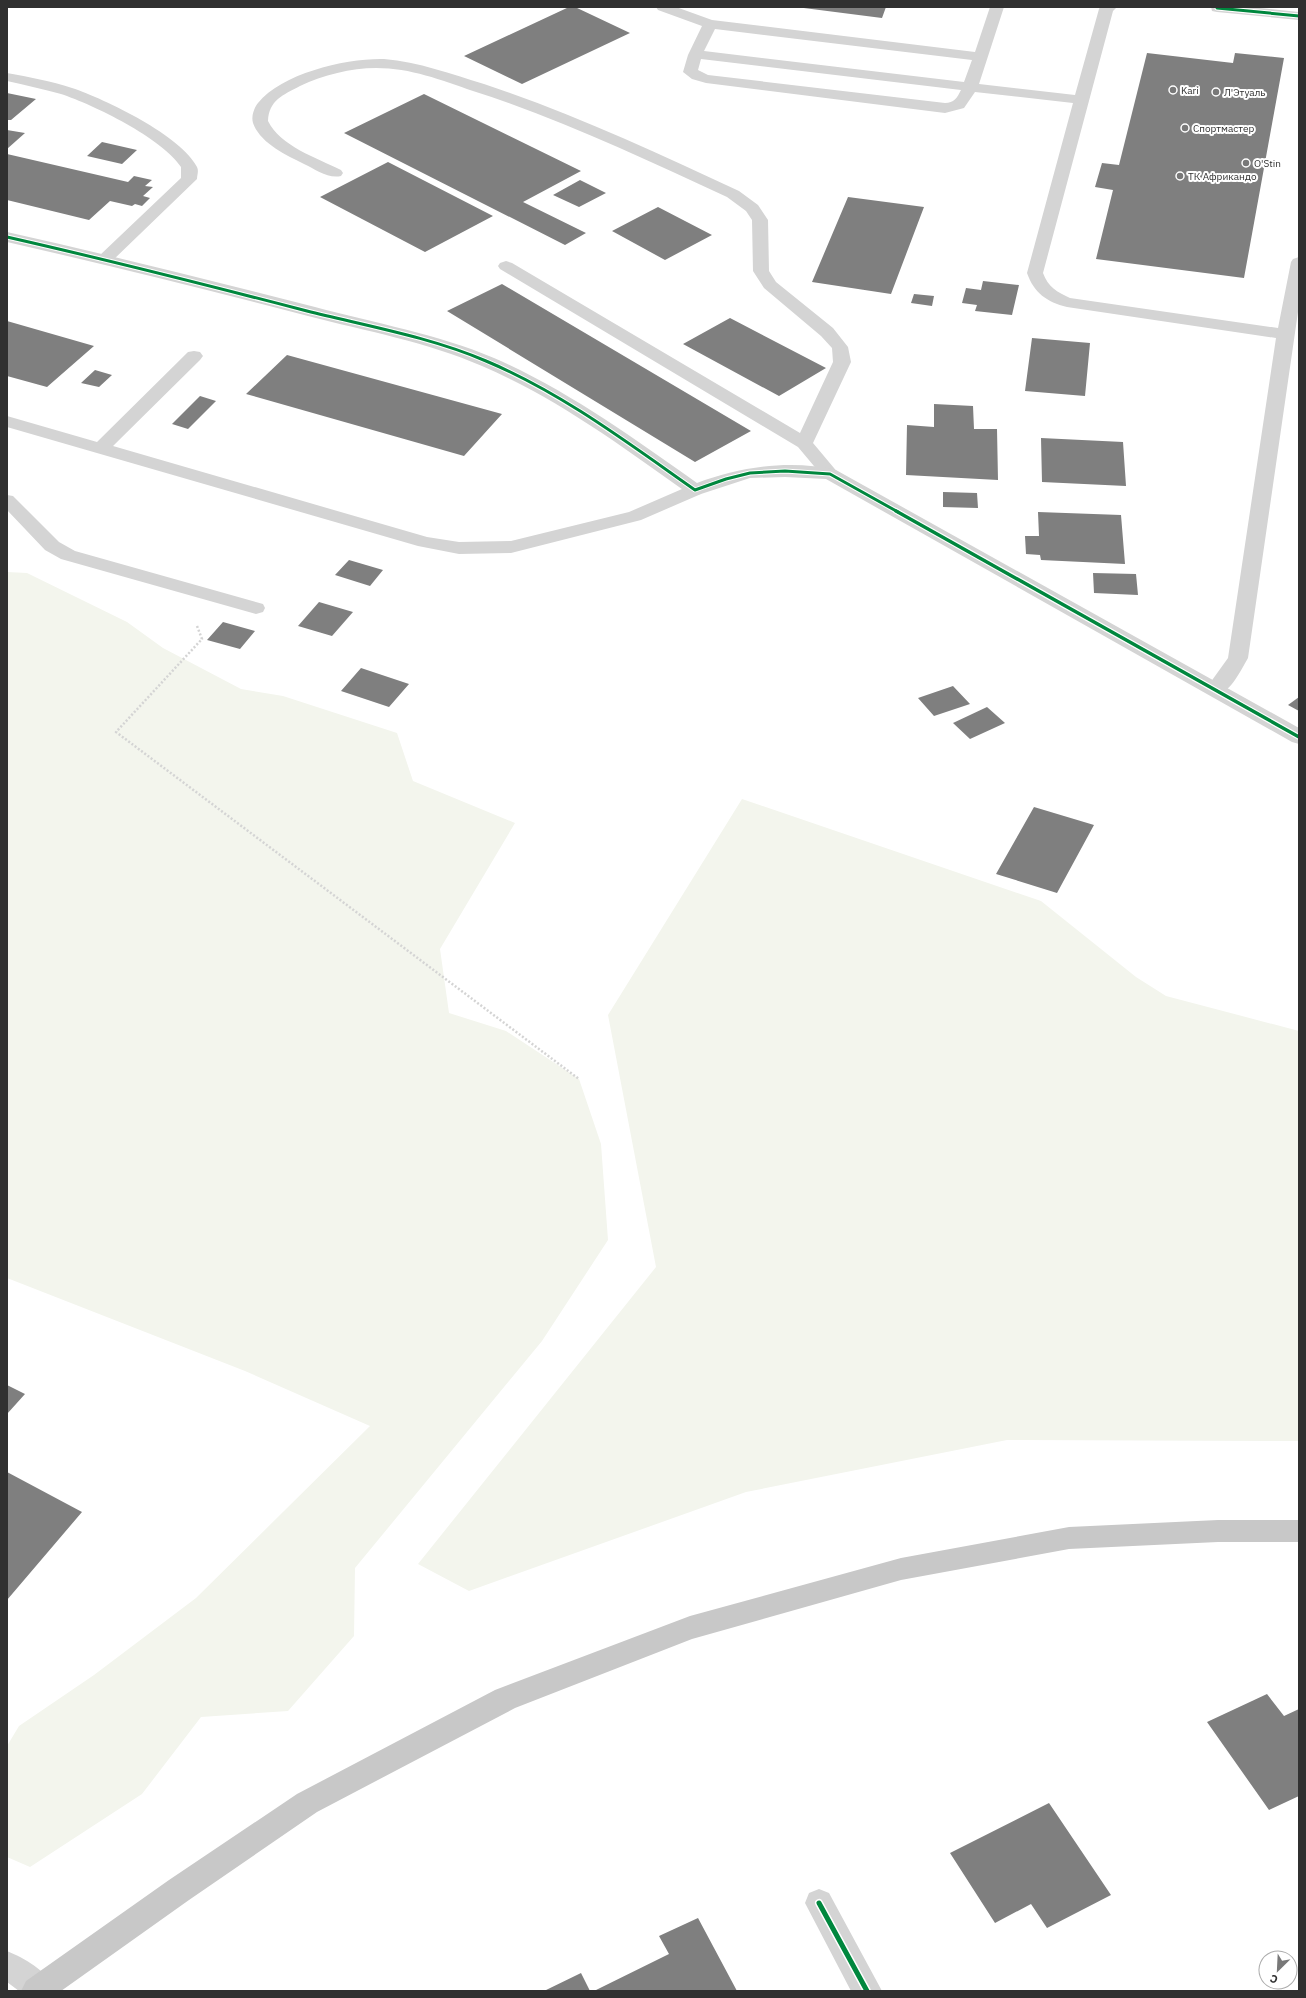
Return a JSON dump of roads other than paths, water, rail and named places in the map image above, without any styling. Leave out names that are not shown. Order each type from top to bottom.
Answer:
[{"type":"main road","points":[[40,1990],[179,1890],[307,1803],[505,1700],[690,1628],[901,1569],[1069,1538],[1218,1532],[1299,1531]]},
{"type":"street","points":[[663,7],[710,24],[980,57]]},
{"type":"street","points":[[710,24],[690,67],[690,72],[697,76],[706,79],[954,108],[964,101],[970,87],[997,7]]},
{"type":"street","points":[[1110,7],[1106,9],[1035,273],[1039,285],[1049,294],[1067,302],[1285,334]]},
{"type":"street","points":[[1213,7],[1299,16]]},
{"type":"street","points":[[696,54],[1082,100]]},
{"type":"street","points":[[335,172],[280,143],[266,133],[260,122],[260,112],[266,102],[283,90],[311,76],[340,67],[364,63],[394,64],[421,69],[518,99],[593,129],[733,194],[752,208],[760,220],[761,271],[770,285],[827,332],[840,347],[842,362],[804,443]]},
{"type":"street","points":[[7,77],[48,86],[102,105],[169,145],[183,156],[190,168],[189,179],[105,258]]},
{"type":"street","points":[[7,237],[105,258],[411,337],[496,365],[590,416],[695,490]]},
{"type":"street","points":[[1215,690],[1230,672],[1238,658],[1285,334],[1299,262]]},
{"type":"street","points":[[506,266],[804,443],[830,474],[1299,737]]},
{"type":"street","points":[[101,448],[194,356]]},
{"type":"street","points":[[7,421],[425,542],[459,548],[511,547],[545,540],[635,516],[695,490],[730,478],[757,472],[792,471],[830,474]]},
{"type":"street","points":[[7,500],[52,546],[68,555],[256,608]]},
{"type":"street","points":[[819,1903],[866,1991]]},
{"type":"street","points":[[7,1965],[40,1990]]},
{"type":"place","name":"Kari","points":[[1173,90]]},
{"type":"place","name":"Л'Этуаль","points":[[1216,92]]},
{"type":"place","name":"Спортмастер","points":[[1185,128]]},
{"type":"place","name":"O'Stin","points":[[1246,163]]},
{"type":"place","name":"ТК Африкандо","points":[[1180,176]]}]
